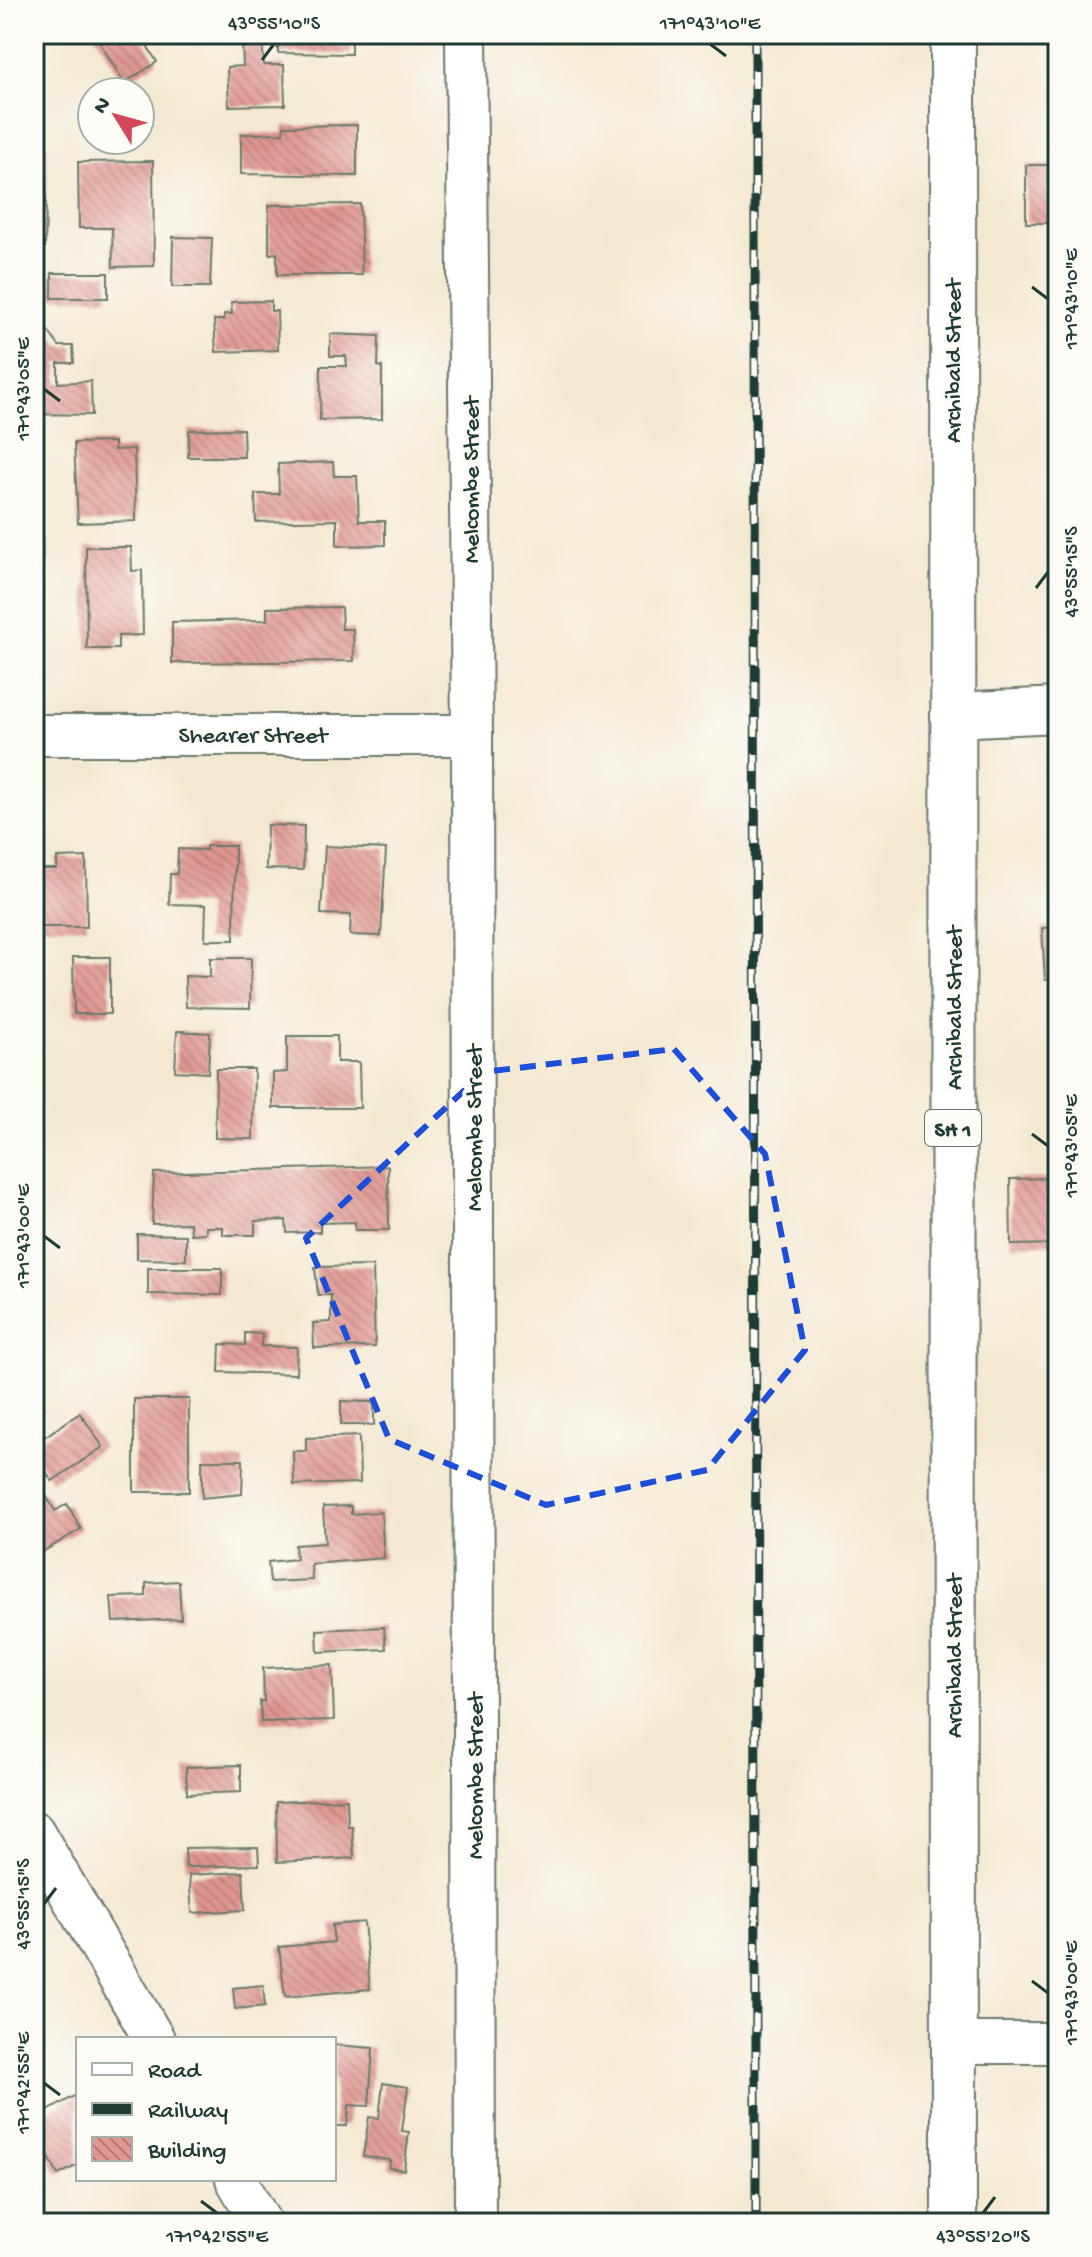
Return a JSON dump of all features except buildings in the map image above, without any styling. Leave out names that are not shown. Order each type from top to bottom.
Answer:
[{"type":"main road","name":"Archibald Street","points":[[953,34],[954,2223]]},
{"type":"main road","points":[[953,715],[1058,710]]},
{"type":"street","name":"Melcombe Street","points":[[466,34],[472,735],[475,2223]]},
{"type":"street","name":"Shearer Street","points":[[34,735],[472,735]]},
{"type":"street","points":[[34,1832],[153,2037]]},
{"type":"street","points":[[953,2043],[1058,2043]]},
{"type":"street","points":[[237,2181],[261,2223]]},
{"type":"highlighted area","points":[[674,1049],[765,1154],[805,1350],[707,1470],[546,1505],[389,1439],[306,1238],[484,1072]]},
{"type":"railway","points":[[755,34],[756,2223]]}]
